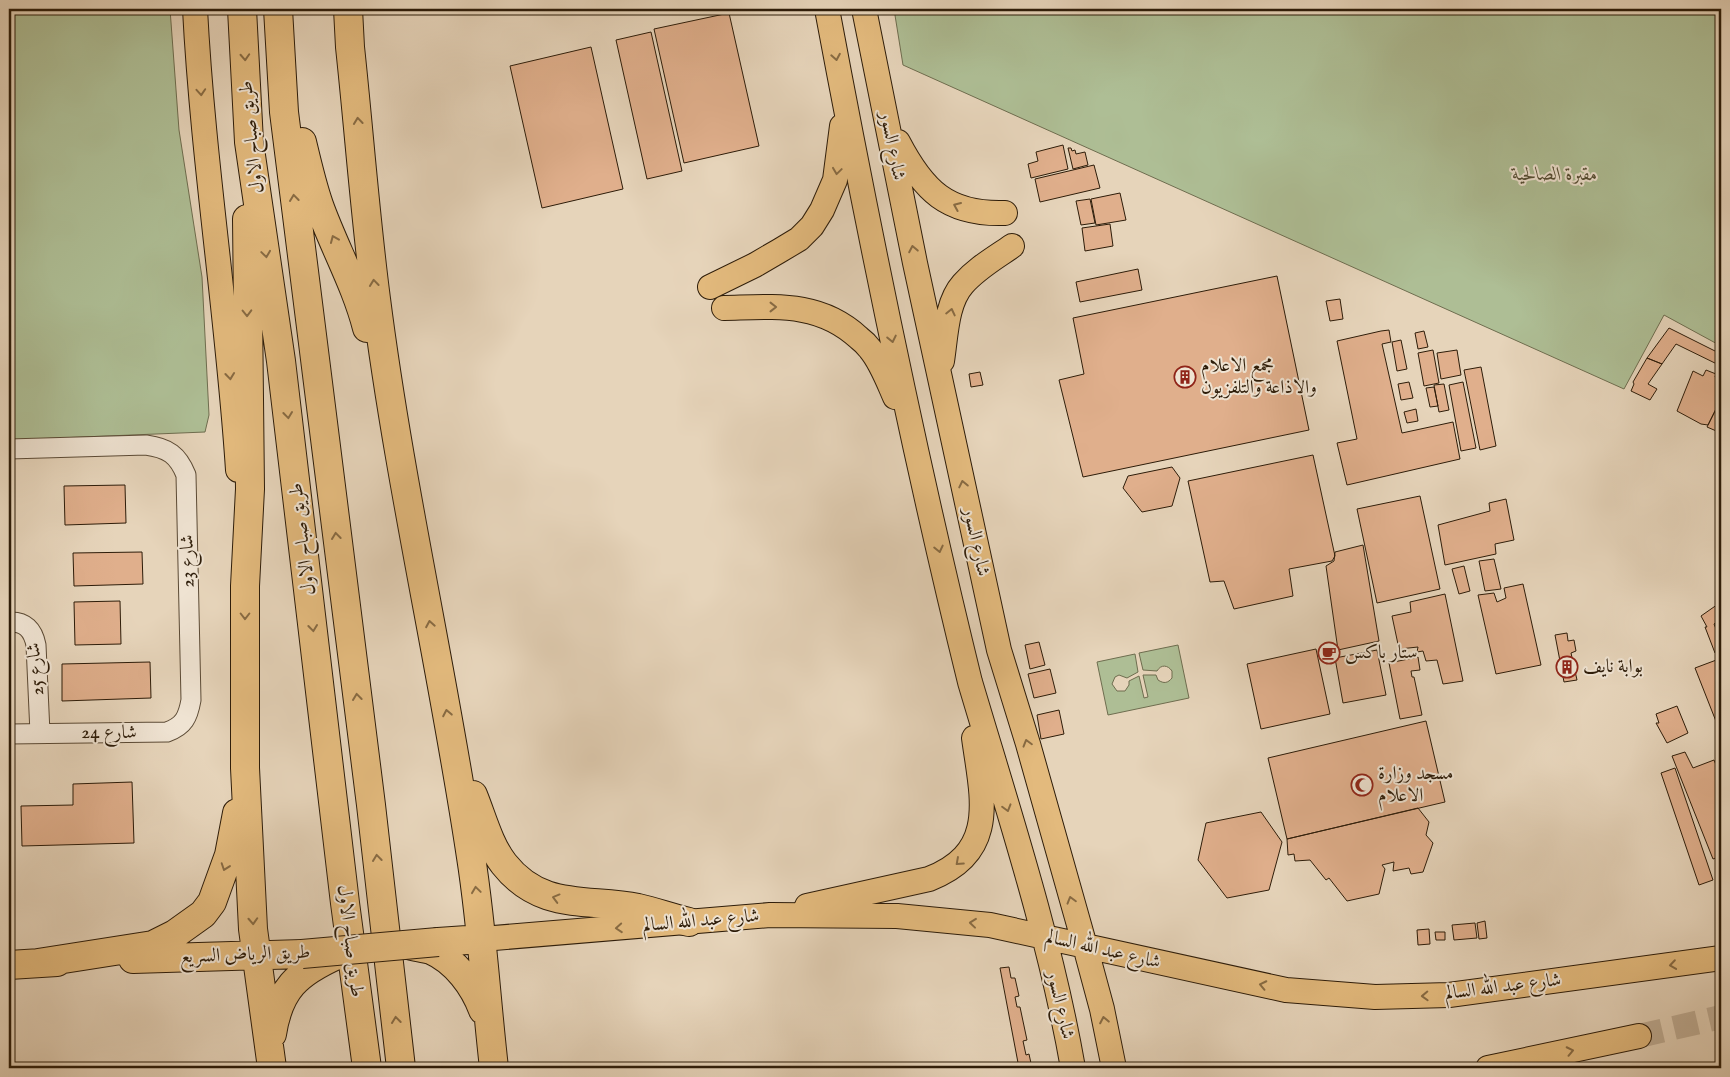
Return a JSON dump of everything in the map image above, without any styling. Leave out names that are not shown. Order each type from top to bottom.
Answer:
[{"type":"highway","name":"طريق صباح الاول","points":[[242,9],[250,142],[281,361],[366,1068]]},
{"type":"highway","name":"طريق صباح الاول","points":[[278,9],[284,112],[371,805],[401,1068]]},
{"type":"highway","points":[[348,9],[350,46],[376,300],[402,470],[453,746],[472,865],[482,939],[494,1068]]},
{"type":"highway","points":[[280,46],[306,162],[319,206],[362,309],[402,470]]},
{"type":"highway","points":[[250,142],[246,235],[250,489],[245,586],[245,768],[253,929],[271,1060]]},
{"type":"highway","points":[[453,746],[490,838],[503,863],[521,883],[542,894],[560,900],[637,908],[689,922]]},
{"type":"highway","points":[[38,962],[153,945],[175,934],[203,914],[212,902],[229,855],[245,768]]},
{"type":"highway","name":"طريق الرياض السريع","points":[[9,965],[38,962],[256,956],[307,961],[347,950],[408,945],[440,949],[482,939]]},
{"type":"highway","points":[[440,949],[470,983],[479,1000],[490,1036]]},
{"type":"highway","points":[[271,1060],[276,1013],[284,995],[296,980],[307,961]]},
{"type":"main road","points":[[195,9],[202,103],[234,417],[245,586]]},
{"type":"main road","name":"شارع السور","points":[[827,9],[872,243],[961,647],[1044,937],[1064,1014],[1073,1068]]},
{"type":"main road","name":"شارع السور","points":[[864,9],[940,378],[999,650],[1028,744],[1085,946],[1102,1009],[1114,1068]]},
{"type":"main road","points":[[710,287],[779,252],[799,239],[812,226],[822,210],[835,180],[845,105]]},
{"type":"main road","points":[[885,115],[908,162],[931,191],[945,201],[965,209],[987,213],[1005,213]]},
{"type":"main road","points":[[940,378],[946,332],[955,296],[971,276],[1012,246]]},
{"type":"main road","points":[[724,308],[794,307],[814,311],[832,318],[850,329],[870,349],[887,378],[914,437]]},
{"type":"main road","points":[[770,915],[929,879],[953,867],[970,850],[980,828],[982,802],[961,647]]},
{"type":"main road","name":"شارع عبد الله السالم","points":[[482,939],[770,915],[897,916],[990,925],[1286,990],[1375,997],[1449,995],[1721,958]]},
{"type":"main road","points":[[1488,1068],[1639,1036]]},
{"type":"street","name":"شارع 23","points":[[9,449],[146,445],[160,447],[172,454],[181,463],[186,475],[191,700]]},
{"type":"street","name":"شارع 25","points":[[9,622],[22,624],[34,635],[40,733]]},
{"type":"street","name":"شارع 24","points":[[9,734],[167,732],[176,729],[189,714],[191,700]]},
{"type":"green space","points":[[9,9],[170,9],[179,130],[202,277],[209,415],[205,432],[9,440]]},
{"type":"green space","name":"مقبرة الصالحية","points":[[894,9],[1721,9],[1721,346],[1664,315],[1624,389],[903,65]]},
{"type":"green space","points":[[1178,645],[1189,698],[1108,715],[1097,662],[1135,654],[1138,672],[1127,678],[1119,675],[1115,677],[1112,684],[1117,691],[1125,691],[1129,681],[1139,676],[1144,698],[1148,697],[1143,675],[1156,675],[1158,680],[1166,682],[1172,678],[1172,671],[1169,667],[1164,666],[1160,667],[1157,671],[1143,670],[1139,653]]},
{"type":"building","points":[[729,13],[759,146],[684,163],[654,29]]},
{"type":"building","points":[[651,32],[682,171],[647,179],[616,40]]},
{"type":"building","points":[[591,47],[623,189],[542,208],[510,66]]},
{"type":"building","points":[[1063,145],[1068,169],[1031,178],[1028,164],[1038,161],[1036,152]]},
{"type":"building","points":[[1068,148],[1071,148],[1072,151],[1075,150],[1076,154],[1085,152],[1088,165],[1073,169]]},
{"type":"building","points":[[1094,165],[1100,188],[1040,202],[1035,179]]},
{"type":"building","points":[[1120,193],[1126,220],[1096,225],[1091,199]]},
{"type":"building","points":[[1090,199],[1095,223],[1081,225],[1076,201]]},
{"type":"building","points":[[1110,224],[1113,246],[1085,251],[1082,228]]},
{"type":"building","points":[[1138,269],[1142,290],[1080,302],[1076,282]]},
{"type":"building","name":"مجمع الاعلام والاذاعة والتلفزيون","points":[[1277,276],[1309,430],[1083,477],[1059,380],[1084,374],[1073,318]]},
{"type":"building","points":[[1340,299],[1343,319],[1330,321],[1326,301]]},
{"type":"building","points":[[1669,328],[1721,354],[1721,366],[1676,344],[1662,364],[1647,358]]},
{"type":"building","points":[[1389,330],[1391,342],[1382,344],[1402,433],[1453,422],[1460,459],[1347,485],[1337,443],[1357,439],[1337,341]]},
{"type":"building","points":[[1424,331],[1428,347],[1418,349],[1415,333]]},
{"type":"building","points":[[1401,340],[1407,369],[1397,371],[1392,342]]},
{"type":"building","points":[[1433,350],[1439,383],[1424,386],[1418,353]]},
{"type":"building","points":[[1457,350],[1461,375],[1441,379],[1437,353]]},
{"type":"building","points":[[1647,358],[1662,364],[1648,384],[1657,389],[1650,400],[1631,391],[1633,382]]},
{"type":"building","points":[[1481,367],[1496,446],[1480,450],[1464,370]]},
{"type":"building","points":[[1706,370],[1716,374],[1715,377],[1720,380],[1721,378],[1721,399],[1708,425],[1701,424],[1677,411],[1693,371],[1703,376]]},
{"type":"building","points":[[980,372],[983,385],[971,387],[969,374]]},
{"type":"building","points":[[1409,382],[1413,398],[1401,400],[1398,384]]},
{"type":"building","points":[[1463,382],[1476,448],[1461,451],[1449,385]]},
{"type":"building","points":[[1444,384],[1449,410],[1439,412],[1434,385]]},
{"type":"building","points":[[1434,387],[1438,406],[1430,407],[1426,388]]},
{"type":"building","points":[[1721,399],[1721,433],[1707,427]]},
{"type":"building","points":[[1416,409],[1418,421],[1407,423],[1404,412]]},
{"type":"building","name":"مجمع الاعلام والاذاعة والتلفزيون","points":[[1313,455],[1335,556],[1332,561],[1289,569],[1293,596],[1234,609],[1224,581],[1210,582],[1188,481]]},
{"type":"building","points":[[1172,467],[1180,478],[1172,506],[1142,512],[1123,488],[1128,476]]},
{"type":"building","points":[[125,485],[126,523],[65,525],[64,486]]},
{"type":"building","points":[[1420,496],[1440,589],[1377,603],[1357,509]]},
{"type":"building","points":[[1506,499],[1514,540],[1495,544],[1496,554],[1445,565],[1438,525],[1490,511],[1489,503]]},
{"type":"building","points":[[1363,545],[1379,641],[1338,650],[1326,566],[1334,561],[1335,552]]},
{"type":"building","points":[[142,552],[143,584],[74,586],[73,553]]},
{"type":"building","points":[[1494,559],[1501,589],[1485,591],[1479,561]]},
{"type":"building","points":[[1464,566],[1470,591],[1459,594],[1452,569]]},
{"type":"building","points":[[1523,584],[1541,665],[1496,674],[1478,595],[1494,593],[1497,602],[1506,598],[1504,588]]},
{"type":"building","points":[[1445,594],[1463,681],[1443,684],[1437,660],[1426,661],[1423,651],[1417,652],[1418,647],[1399,649],[1392,616],[1411,612],[1410,602]]},
{"type":"building","points":[[120,601],[121,644],[75,645],[74,602]]},
{"type":"building","points":[[1721,602],[1721,619],[1714,624],[1721,641],[1721,650],[1715,653],[1705,627],[1707,627],[1701,616]]},
{"type":"building","name":"بوابة نايف","points":[[1567,633],[1568,641],[1574,640],[1576,651],[1571,653],[1577,680],[1564,682],[1555,635]]},
{"type":"building","points":[[1039,642],[1045,665],[1030,669],[1025,645]]},
{"type":"building","points":[[1316,649],[1330,714],[1261,729],[1247,664]]},
{"type":"building","points":[[1377,650],[1386,695],[1343,703],[1335,658]]},
{"type":"building","points":[[1418,657],[1420,670],[1411,671],[1422,715],[1400,719],[1389,663]]},
{"type":"building","points":[[1719,659],[1721,664],[1721,734],[1695,668]]},
{"type":"building","points":[[150,662],[151,698],[62,701],[62,664]]},
{"type":"building","points":[[1050,669],[1056,693],[1034,698],[1028,674]]},
{"type":"building","points":[[1677,706],[1688,733],[1667,743],[1656,723],[1659,723],[1656,714]]},
{"type":"building","points":[[1059,710],[1064,734],[1041,739],[1037,715]]},
{"type":"building","name":"مسجد وزارة الاعلام","points":[[1426,721],[1445,802],[1287,839],[1268,758]]},
{"type":"building","points":[[1685,752],[1693,768],[1714,760],[1721,777],[1721,856],[1713,859],[1672,756]]},
{"type":"building","points":[[1675,768],[1713,880],[1699,885],[1661,773]]},
{"type":"building","points":[[132,782],[134,843],[22,846],[21,806],[73,805],[73,784]]},
{"type":"building","points":[[1418,808],[1429,822],[1426,835],[1433,843],[1423,872],[1411,874],[1409,868],[1393,871],[1394,862],[1382,865],[1385,869],[1379,894],[1347,901],[1329,878],[1326,880],[1310,860],[1295,861],[1294,854],[1288,855],[1287,839]]},
{"type":"building","points":[[1261,812],[1282,842],[1269,890],[1227,898],[1198,860],[1206,823]]},
{"type":"building","points":[[1485,921],[1487,938],[1479,939],[1477,923]]},
{"type":"building","points":[[1475,923],[1477,938],[1454,940],[1452,925]]},
{"type":"building","points":[[1429,929],[1430,944],[1418,945],[1417,930]]},
{"type":"building","points":[[1435,932],[1445,932],[1445,940],[1436,940]]},
{"type":"building","points":[[1009,967],[1011,978],[1015,978],[1019,996],[1015,997],[1017,1007],[1020,1007],[1027,1040],[1023,1041],[1026,1055],[1029,1054],[1032,1068],[1019,1068],[1000,968]]},
{"type":"tunnel","points":[[1639,1036],[1721,1017]]},
{"type":"place","name":"مجمع الاعلام والاذاعة والتلفزيون","points":[[1185,377]]},
{"type":"place","name":"ستار باكس","points":[[1329,653]]},
{"type":"place","name":"بوابة نايف","points":[[1567,667]]},
{"type":"place","name":"مسجد وزارة الاعلام","points":[[1362,785]]}]
